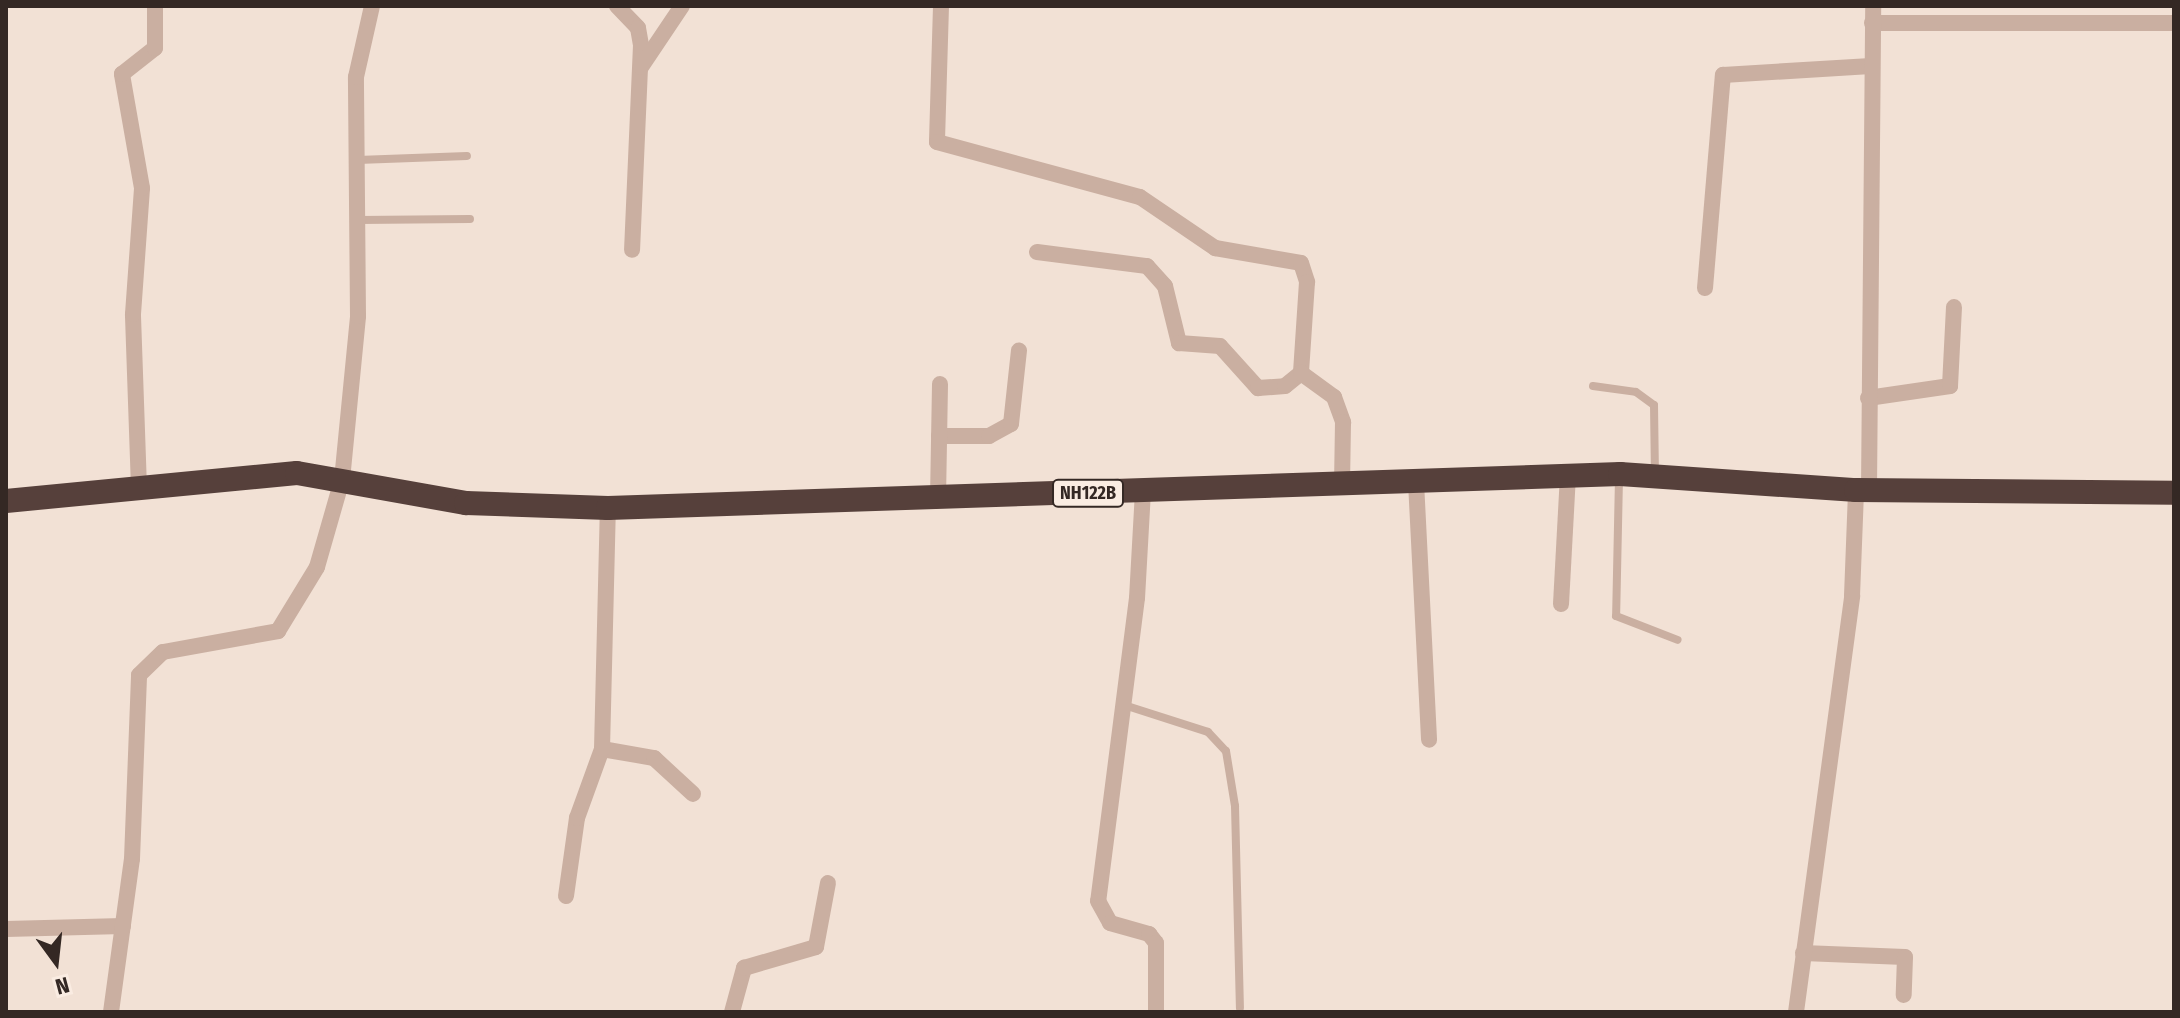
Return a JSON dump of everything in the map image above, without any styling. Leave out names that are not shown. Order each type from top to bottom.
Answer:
[{"type":"highway","name":"NH122B","points":[[6,501],[297,473],[466,503],[608,508],[1342,486],[1620,474],[1862,490],[2174,493]]},
{"type":"street","points":[[139,488],[133,314],[142,188],[122,74],[155,48],[155,6]]},
{"type":"street","points":[[111,1012],[123,926],[139,675],[163,652],[278,631],[317,567],[342,480],[358,316],[356,77],[372,6]]},
{"type":"street","points":[[617,6],[638,28],[641,68],[632,250]]},
{"type":"street","points":[[641,68],[682,6]]},
{"type":"street","points":[[941,6],[937,142],[1140,197],[1215,248],[1301,263],[1307,282],[1301,373],[1285,386],[1258,388],[1220,346],[1179,343],[1165,286],[1147,266],[1037,252]]},
{"type":"street","points":[[1796,1012],[1852,596],[1862,490],[1868,398],[1873,15],[2174,23]]},
{"type":"street","points":[[1705,288],[1723,75],[1871,66]]},
{"type":"street","points":[[1868,398],[1950,386],[1954,307]]},
{"type":"street","points":[[939,436],[989,436],[1011,424],[1019,350]]},
{"type":"street","points":[[1301,373],[1334,397],[1342,412],[1342,486]]},
{"type":"street","points":[[938,499],[940,384]]},
{"type":"street","points":[[1561,604],[1568,476]]},
{"type":"street","points":[[1416,482],[1429,740]]},
{"type":"street","points":[[1143,491],[1124,705],[1098,901],[1110,923],[1149,934],[1156,943],[1156,1012]]},
{"type":"street","points":[[566,896],[577,818],[602,749],[608,508]]},
{"type":"street","points":[[602,749],[654,758],[693,794]]},
{"type":"street","points":[[732,1012],[744,968],[816,947],[828,883]]},
{"type":"street","points":[[6,929],[123,926]]},
{"type":"street","points":[[1803,953],[1905,957],[1904,995]]},
{"type":"lane","points":[[358,160],[467,156]]},
{"type":"lane","points":[[359,220],[470,219]]},
{"type":"lane","points":[[1593,386],[1636,392],[1654,405],[1655,475]]},
{"type":"lane","points":[[1620,474],[1616,616],[1678,640]]},
{"type":"lane","points":[[1124,705],[1208,732],[1226,751],[1235,806],[1240,1008]]}]
